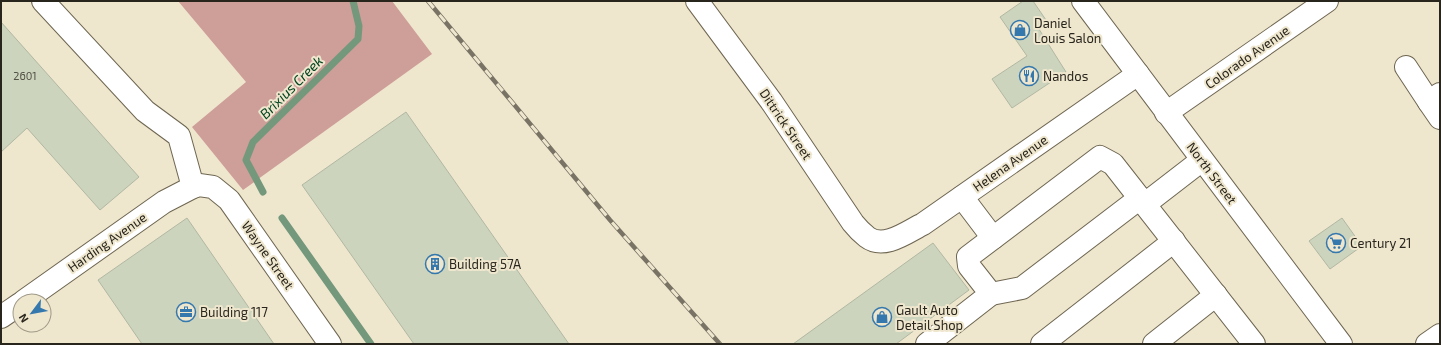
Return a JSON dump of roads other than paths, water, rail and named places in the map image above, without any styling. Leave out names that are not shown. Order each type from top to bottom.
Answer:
[{"type":"street","points":[[43,1],[145,111],[179,136],[193,187]]},
{"type":"street","name":"Dittrick Street","points":[[697,1],[771,101],[853,223],[867,238],[878,241]]},
{"type":"street","name":"North Street","points":[[1083,1],[1341,344]]},
{"type":"street","name":"Colorado Avenue","points":[[1166,112],[1327,1]]},
{"type":"street","points":[[1406,67],[1436,105]]},
{"type":"street","name":"Helena Avenue","points":[[878,241],[890,241],[923,224],[1138,74]]},
{"type":"street","points":[[991,294],[969,266],[968,257],[1100,157],[1113,164],[1254,344]]},
{"type":"street","points":[[927,344],[991,294],[1022,288],[1202,160]]},
{"type":"street","name":"Wayne Street","points":[[193,187],[199,185],[213,187],[229,200],[330,344]]},
{"type":"street","name":"Harding Avenue","points":[[35,293],[164,202],[193,187]]},
{"type":"street","points":[[962,197],[994,238]]},
{"type":"street","points":[[1042,344],[1174,241]]},
{"type":"street","points":[[1154,344],[1216,295]]},
{"type":"street","points":[[1,318],[12,310]]},
{"type":"street","points":[[1427,344],[1440,335]]},
{"type":"waterway","name":"Brixius Creek","points":[[263,192],[246,160],[253,142],[358,39],[359,26],[353,1]]},
{"type":"waterway","name":"Brixius Creek","points":[[282,218],[371,344]]},
{"type":"railway","points":[[428,1],[610,220],[720,344]]},
{"type":"place","name":"Daniel Louis Salon","points":[[1020,30]]},
{"type":"place","name":"Nandos","points":[[1029,76]]},
{"type":"place","name":"Century 21","points":[[1336,243]]},
{"type":"place","name":"Building 57A","points":[[435,264]]},
{"type":"place","name":"Building 117","points":[[186,312]]},
{"type":"place","name":"Gault Auto Detail Shop","points":[[882,317]]}]
